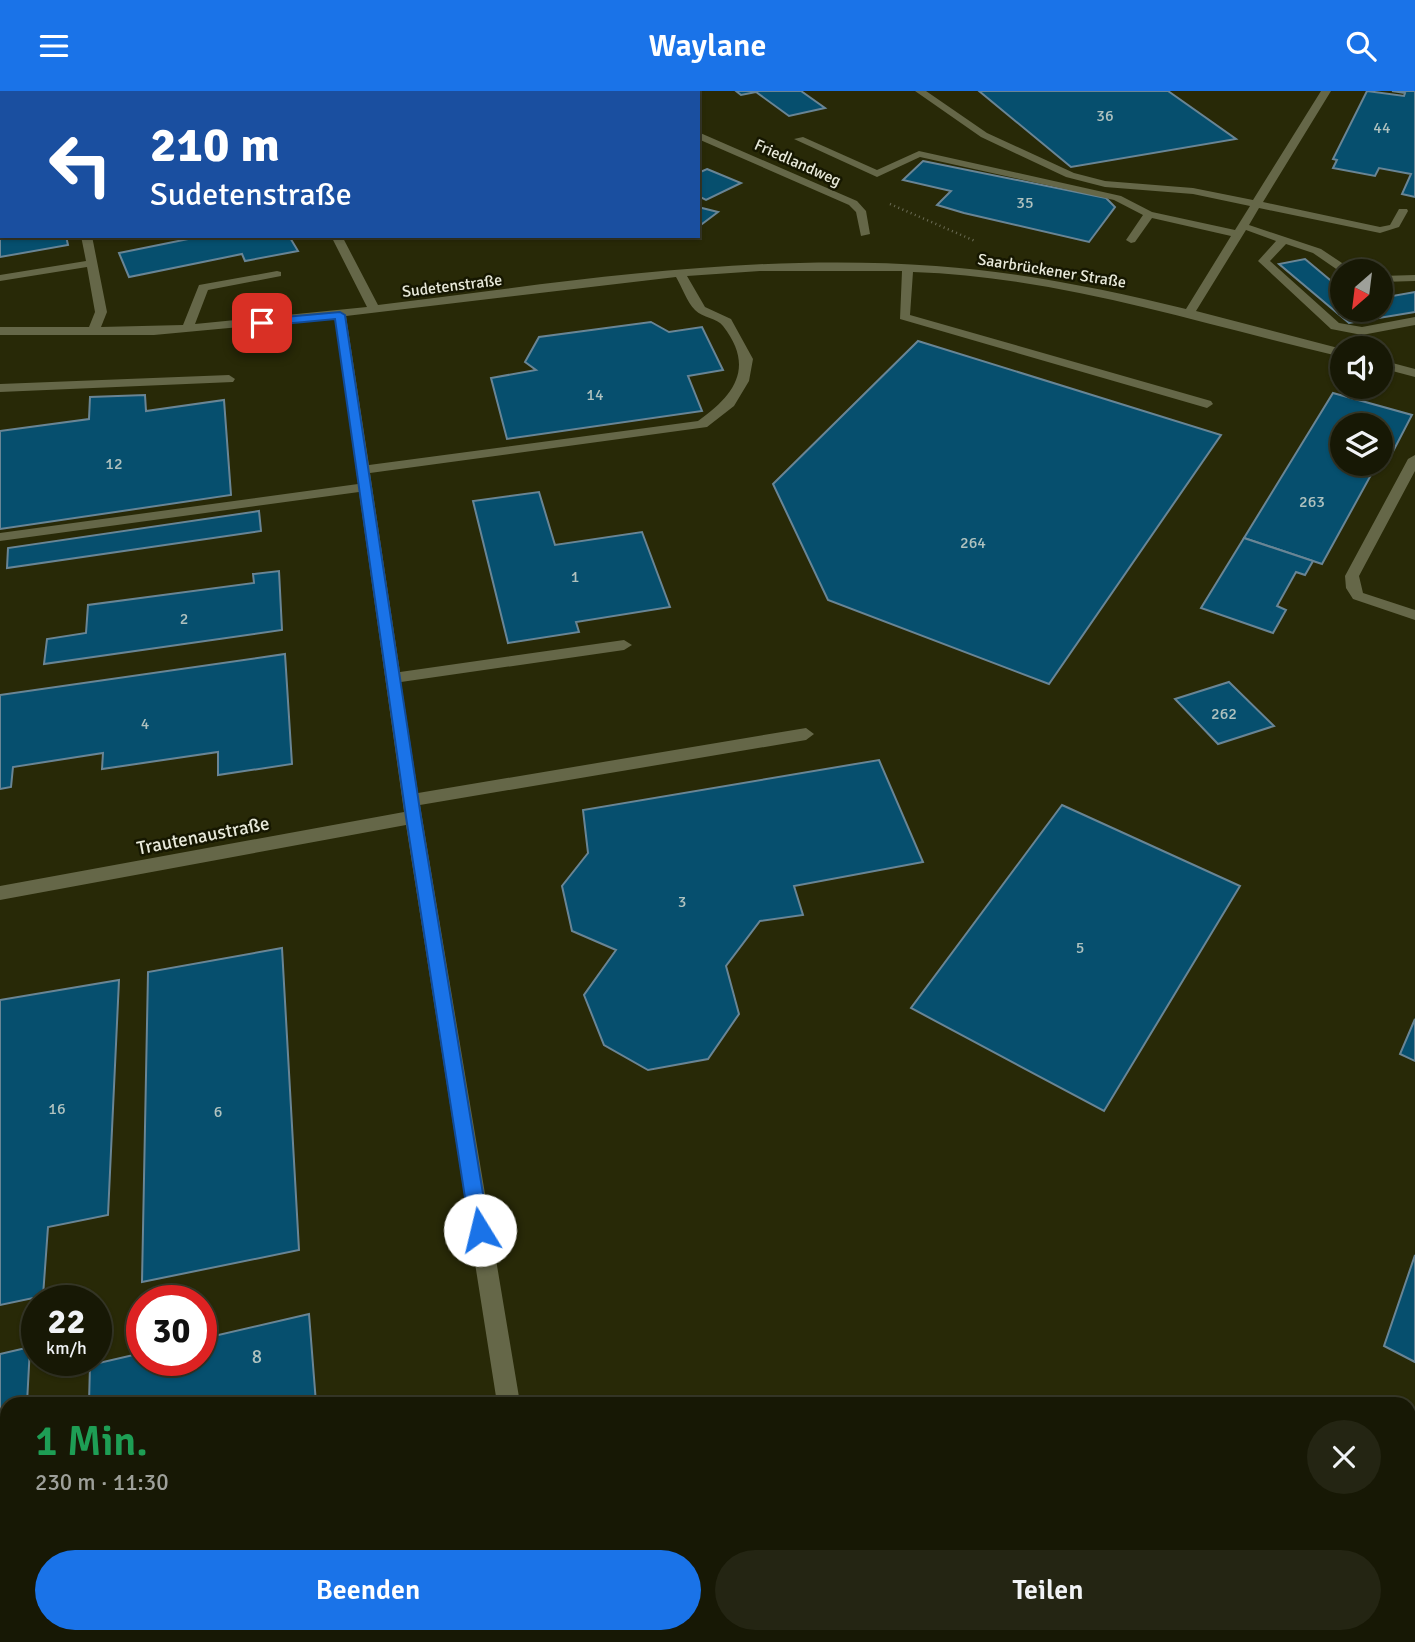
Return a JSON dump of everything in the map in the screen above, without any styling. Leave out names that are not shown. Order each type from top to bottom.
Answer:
[{"type":"street","points":[[920,91],[984,135],[1070,175],[1105,184],[1193,191],[1380,230],[1394,227],[1403,211]]},
{"type":"street","points":[[1190,312],[1326,91]]},
{"type":"street","name":"Friedlandweg","points":[[700,136],[853,203],[861,211],[865,234]]},
{"type":"street","points":[[799,139],[877,174],[919,154],[1117,198],[1149,214],[1285,238],[1317,251],[1330,260]]},
{"type":"street","points":[[1131,240],[1149,214]]},
{"type":"street","points":[[86,238],[101,312],[93,332]]},
{"type":"street","points":[[336,238],[375,311]]},
{"type":"street","points":[[1285,238],[1264,261],[1335,326],[1362,331],[1415,321]]},
{"type":"street","points":[[0,278],[92,263]]},
{"type":"street","name":"Sudetenstraße","points":[[0,331],[93,332],[188,328],[340,315],[680,274],[799,266],[908,268]]},
{"type":"street","points":[[908,268],[904,317],[1207,404]]},
{"type":"street","name":"Saarbrückener Straße","points":[[908,268],[1038,281],[1190,312],[1330,350]]},
{"type":"street","points":[[188,328],[203,287],[277,274]]},
{"type":"street","points":[[0,537],[702,424],[728,405],[743,381],[747,359],[727,321],[700,309],[680,274]]},
{"type":"street","points":[[1393,279],[1415,278]]},
{"type":"street","points":[[340,315],[412,809],[507,1397]]},
{"type":"street","points":[[1393,367],[1415,373]]},
{"type":"street","points":[[0,387],[229,379]]},
{"type":"street","points":[[1415,459],[1352,576],[1353,588],[1358,596],[1415,615]]},
{"type":"street","points":[[393,678],[624,645]]},
{"type":"street","name":"Trautenaustraße","points":[[0,893],[412,809],[806,734]]},
{"type":"shaded area","points":[[700,91],[1415,91],[1415,1397],[0,1397],[0,238],[700,238]]},
{"type":"building","points":[[736,91],[801,91],[825,108],[789,116],[756,92],[741,95]]},
{"type":"building","points":[[979,91],[1168,91],[1236,139],[1071,167]]},
{"type":"building","points":[[1367,91],[1404,96],[1405,93],[1392,91],[1415,91],[1415,197],[1402,194],[1411,174],[1379,168],[1375,176],[1333,168],[1337,160],[1333,159]]},
{"type":"building","points":[[923,161],[1106,198],[1115,207],[1089,242],[964,213],[937,205],[951,191],[903,180]]},
{"type":"building","points":[[707,169],[741,183],[706,200],[700,197],[700,172]]},
{"type":"building","points":[[700,208],[718,212],[700,226]]},
{"type":"building","points":[[0,238],[66,238],[68,245],[0,257]]},
{"type":"building","points":[[193,238],[290,238],[298,251],[245,261],[242,254],[129,277],[119,253]]},
{"type":"building","points":[[1305,259],[1330,280],[1330,307],[1279,264]]},
{"type":"building","points":[[1415,292],[1415,312],[1393,316],[1393,296]]},
{"type":"building","points":[[651,322],[669,332],[702,327],[723,370],[688,376],[702,411],[507,439],[491,378],[536,370],[525,362],[539,337]]},
{"type":"building","points":[[918,341],[1221,435],[1049,684],[828,600],[773,484]]},
{"type":"building","points":[[145,395],[146,411],[224,400],[231,495],[0,529],[0,431],[89,419],[90,397]]},
{"type":"building","points":[[1330,398],[1355,399],[1412,415],[1393,451],[1393,413],[1330,413],[1330,476],[1370,476],[1322,564],[1244,538]]},
{"type":"building","points":[[539,492],[555,545],[642,532],[670,607],[576,622],[579,632],[508,643],[473,501]]},
{"type":"building","points":[[259,511],[261,531],[7,568],[8,548]]},
{"type":"building","points":[[1244,538],[1313,561],[1305,575],[1296,572],[1277,606],[1286,610],[1273,633],[1201,608]]},
{"type":"building","points":[[279,571],[282,630],[44,664],[47,639],[86,633],[88,605],[254,583],[253,574]]},
{"type":"building","points":[[285,654],[292,764],[218,775],[218,752],[102,769],[103,753],[13,767],[11,787],[0,789],[0,695]]},
{"type":"building","points":[[1229,682],[1274,726],[1218,744],[1175,699]]},
{"type":"building","points":[[879,760],[923,862],[794,886],[803,915],[760,921],[726,966],[739,1014],[708,1059],[648,1070],[604,1045],[584,995],[616,950],[572,931],[562,886],[588,853],[583,810]]},
{"type":"building","points":[[1062,805],[1240,886],[1104,1111],[911,1008]]},
{"type":"building","points":[[282,948],[299,1250],[142,1282],[148,972]]},
{"type":"building","points":[[119,980],[108,1215],[48,1227],[44,1285],[21,1285],[21,1301],[0,1305],[0,1000]]},
{"type":"building","points":[[1415,1019],[1415,1061],[1400,1054]]},
{"type":"building","points":[[1415,1255],[1415,1362],[1384,1346]]},
{"type":"building","points":[[309,1314],[316,1397],[89,1397],[90,1376],[112,1376],[112,1360],[126,1357],[126,1376],[217,1376],[217,1335]]},
{"type":"building","points":[[21,1349],[21,1376],[28,1376],[27,1397],[0,1397],[0,1354]]},
{"type":"route","points":[[262,323],[340,315],[413,817],[480,1230]]}]
